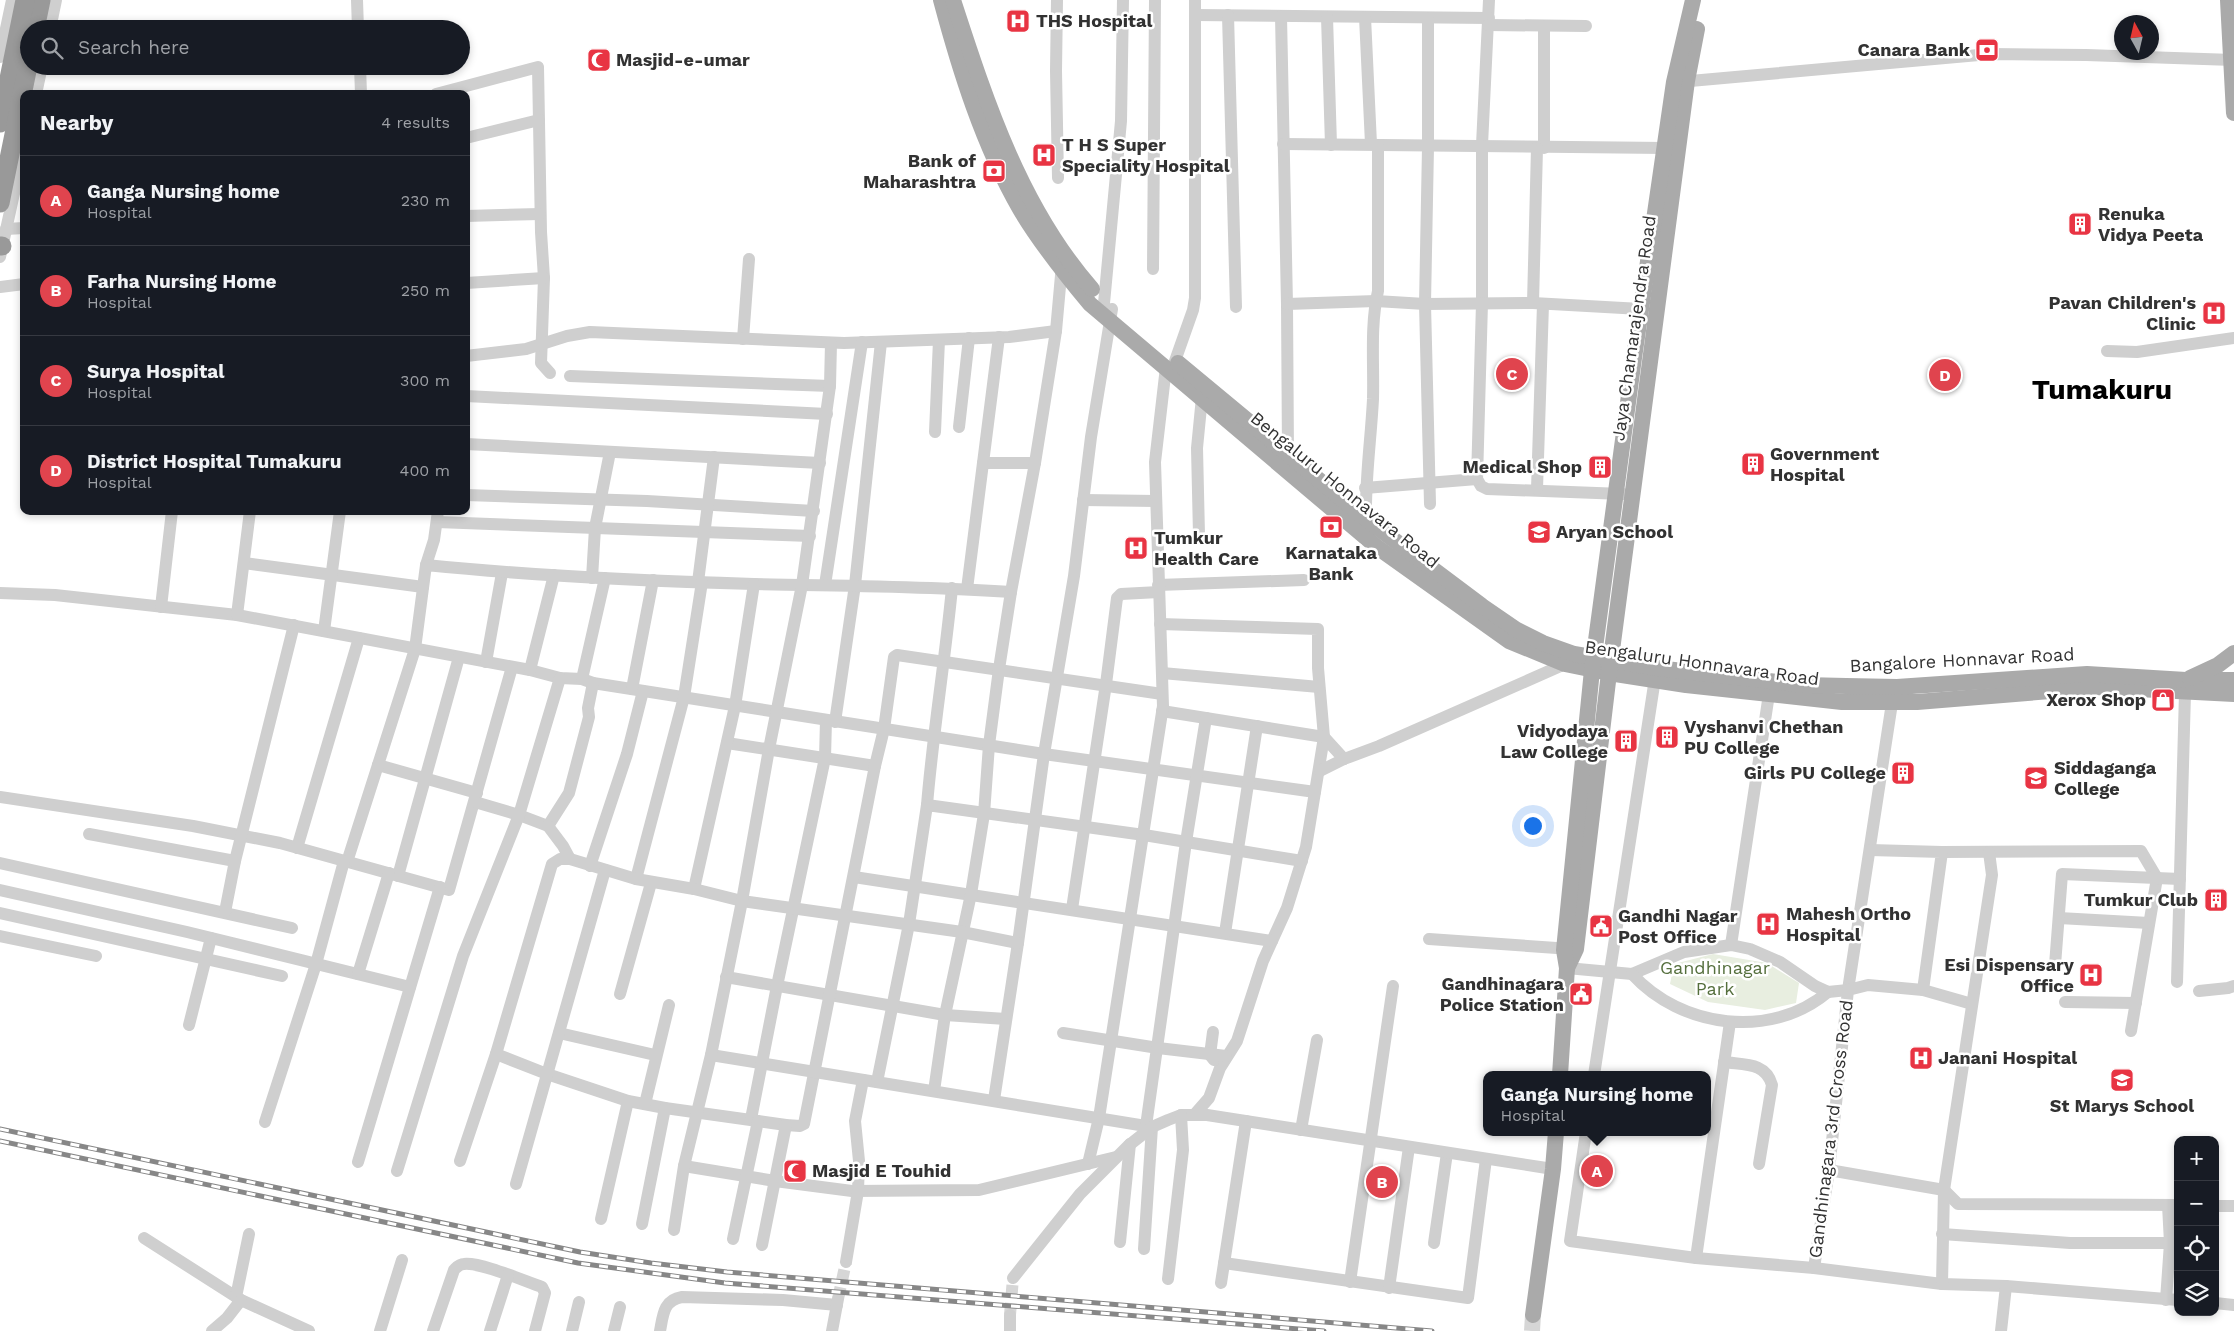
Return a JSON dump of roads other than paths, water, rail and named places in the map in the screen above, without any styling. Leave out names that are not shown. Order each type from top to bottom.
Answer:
[{"type":"highway","points":[[0,123],[11,56],[25,0]]},
{"type":"highway","points":[[37,20],[41,0]]},
{"type":"highway","points":[[0,203],[11,56]]},
{"type":"main road","points":[[940,0],[974,106],[996,161],[1020,210],[1061,269],[1090,304],[1107,312]]},
{"type":"main road","name":"Bangalore Honnavar Road","points":[[953,0],[990,111],[1032,202],[1063,252],[1107,312],[1266,444],[1288,456],[1366,518],[1482,606],[1517,630],[1601,666],[1656,674],[1804,685],[1897,687],[2065,674],[2106,674],[2186,686],[2234,680]]},
{"type":"main road","name":"Jaya Chamarajendra Road","points":[[1601,666],[1633,494],[1681,82],[1693,0]]},
{"type":"main road","name":"Jaya Chamarajendra Road","points":[[1601,666],[1616,494],[1665,148],[1703,0]]},
{"type":"main road","points":[[2228,0],[2234,114]]},
{"type":"main road","name":"Bengaluru Honnavara Road","points":[[1170,364],[1202,397],[1266,444],[1377,547],[1457,605],[1509,641],[1565,664],[1601,666]]},
{"type":"main road","points":[[2186,686],[2234,653]]},
{"type":"main road","points":[[1560,1071],[1567,968],[1601,666]]},
{"type":"main road","name":"Bengaluru Honnavara Road","points":[[1656,674],[1769,694],[1842,702],[1892,703],[2124,686],[2186,686],[2234,694]]},
{"type":"main road","points":[[1533,1315],[1556,1136]]},
{"type":"street","points":[[11,56],[12,0]]},
{"type":"street","points":[[52,20],[56,0]]},
{"type":"street","points":[[357,0],[358,20]]},
{"type":"street","points":[[1057,0],[1058,178]]},
{"type":"street","points":[[994,1100],[1044,754],[1074,576],[1107,312],[1121,121],[1123,0]]},
{"type":"street","points":[[1153,269],[1154,0]]},
{"type":"street","points":[[1088,1164],[1099,1118],[1112,1041],[1162,711],[1155,462],[1170,364],[1193,310],[1195,298],[1195,0]]},
{"type":"street","points":[[1489,0],[1482,145],[1482,303],[1477,479],[1480,486],[1487,488],[1633,494]]},
{"type":"street","points":[[1195,15],[1428,18],[1544,26],[1586,26]]},
{"type":"street","points":[[1228,16],[1236,307]]},
{"type":"street","points":[[1281,16],[1288,456]]},
{"type":"street","points":[[1327,16],[1331,145]]},
{"type":"street","points":[[1366,17],[1375,144],[1378,291],[1373,312],[1374,368],[1371,447],[1365,488],[1366,518]]},
{"type":"street","points":[[1428,18],[1425,304],[1430,504]]},
{"type":"street","points":[[1537,489],[1540,148],[1544,26]]},
{"type":"street","points":[[1681,82],[1990,54],[2232,60]]},
{"type":"street","points":[[451,90],[538,67],[540,214],[544,278],[541,362],[550,373]]},
{"type":"street","points":[[37,90],[40,75]]},
{"type":"street","points":[[360,75],[361,90]]},
{"type":"street","points":[[470,137],[539,120]]},
{"type":"street","points":[[1283,144],[1665,148]]},
{"type":"street","points":[[2,245],[20,166]]},
{"type":"street","points":[[470,216],[540,214]]},
{"type":"street","points":[[2,245],[20,231]]},
{"type":"street","points":[[934,1091],[945,1015],[971,894],[984,814],[989,745],[999,670],[1011,592],[1036,463],[1056,331],[1063,252]]},
{"type":"street","points":[[744,339],[749,259]]},
{"type":"street","points":[[470,283],[544,278]]},
{"type":"street","points":[[0,287],[20,284]]},
{"type":"street","points":[[1287,304],[1376,301],[1425,304],[1538,303],[1641,309]]},
{"type":"street","points":[[470,355],[526,348],[567,336],[590,332],[831,343],[999,337],[1056,331]]},
{"type":"street","points":[[967,589],[999,337]]},
{"type":"street","points":[[959,427],[969,338]]},
{"type":"street","points":[[2106,351],[2137,352],[2234,338]]},
{"type":"street","points":[[935,432],[940,340]]},
{"type":"street","points":[[825,585],[862,342]]},
{"type":"street","points":[[733,1240],[762,1063],[825,758],[855,585],[881,342]]},
{"type":"street","points":[[674,1230],[684,1166],[711,1055],[742,901],[776,711],[802,585],[827,414],[831,343]]},
{"type":"street","points":[[570,376],[830,386]]},
{"type":"street","points":[[470,396],[827,414]]},
{"type":"street","points":[[1198,535],[1197,448],[1202,397]]},
{"type":"street","points":[[470,444],[820,462]]},
{"type":"street","points":[[592,578],[595,528],[610,452]]},
{"type":"street","points":[[636,879],[684,697],[700,582],[704,531],[714,457]]},
{"type":"street","points":[[983,463],[1036,463]]},
{"type":"street","points":[[1365,488],[1477,479]]},
{"type":"street","points":[[470,495],[601,499],[814,511]]},
{"type":"street","points":[[1083,500],[1156,501]]},
{"type":"street","points":[[161,607],[172,515]]},
{"type":"street","points":[[237,615],[250,515]]},
{"type":"street","points":[[324,631],[340,515]]},
{"type":"street","points":[[265,1122],[316,964],[346,861],[415,649],[426,565],[438,516],[595,528],[810,536]]},
{"type":"street","points":[[244,563],[423,587]]},
{"type":"street","points":[[426,565],[592,578],[952,588],[1011,592]]},
{"type":"street","points":[[486,662],[502,572]]},
{"type":"street","points":[[530,670],[554,575]]},
{"type":"street","points":[[548,826],[569,793],[589,717],[587,681],[605,578]]},
{"type":"street","points":[[590,866],[627,754],[653,580]]},
{"type":"street","points":[[1072,909],[1117,598],[1121,594],[1158,588],[1304,580]]},
{"type":"street","points":[[694,889],[735,706],[754,584]]},
{"type":"street","points":[[877,1082],[909,924],[928,805],[932,737],[944,662],[952,588]]},
{"type":"street","points":[[0,593],[54,595],[237,615],[530,670],[560,678],[776,711],[884,730],[1315,792]]},
{"type":"street","points":[[1160,624],[1318,629],[1319,687],[1324,716],[1324,737],[1320,771],[1302,861],[1287,908],[1263,962],[1237,1041],[1220,1068],[1209,1098],[1195,1114]]},
{"type":"street","points":[[225,912],[294,625]]},
{"type":"street","points":[[297,848],[359,638]]},
{"type":"street","points":[[496,1054],[547,1074],[628,1101],[786,1125],[800,1126],[804,1124],[847,916],[875,766],[884,730],[894,657],[897,655],[1057,677],[1162,694]]},
{"type":"street","points":[[358,974],[394,875],[426,778],[459,657]]},
{"type":"street","points":[[1320,771],[1344,758],[1379,746],[1565,664]]},
{"type":"street","points":[[0,797],[243,836],[297,848],[450,890],[512,667]]},
{"type":"street","points":[[1162,673],[1319,687]]},
{"type":"street","points":[[1595,1071],[1608,971],[1656,674]]},
{"type":"street","points":[[397,1171],[463,956],[519,815],[560,678]]},
{"type":"street","points":[[2177,982],[2186,686]]},
{"type":"street","points":[[1732,945],[1769,694]]},
{"type":"street","name":"Gandhinagara 3rd Cross Road","points":[[1814,1268],[1829,1170],[1848,990],[1892,703]]},
{"type":"street","points":[[1162,711],[1324,737],[1344,758]]},
{"type":"street","points":[[1144,1249],[1149,1126],[1158,1048],[1186,842],[1206,718]]},
{"type":"street","points":[[1225,933],[1258,726]]},
{"type":"street","points":[[727,743],[875,766]]},
{"type":"street","points":[[378,765],[426,778],[548,826],[570,859]]},
{"type":"street","points":[[928,805],[1144,835],[1302,861]]},
{"type":"street","points":[[89,834],[236,861]]},
{"type":"street","points":[[1870,850],[1942,852],[2141,851],[2157,878],[2131,1031]]},
{"type":"street","points":[[1923,990],[1942,852]]},
{"type":"street","points":[[1942,1284],[1944,1190],[1992,875],[1990,852]]},
{"type":"street","points":[[460,1161],[496,1054],[552,864],[556,860],[570,859],[651,883],[694,889],[742,901],[962,932],[1018,943]]},
{"type":"street","points":[[0,863],[292,928]]},
{"type":"street","points":[[516,1184],[605,870]]},
{"type":"street","points":[[2056,965],[2062,874],[2180,879]]},
{"type":"street","points":[[854,877],[1272,941]]},
{"type":"street","points":[[620,994],[651,883]]},
{"type":"street","points":[[358,1162],[440,887]]},
{"type":"street","points":[[0,890],[211,938],[410,987]]},
{"type":"street","points":[[0,913],[282,976]]},
{"type":"street","points":[[2059,918],[2149,923]]},
{"type":"street","points":[[0,936],[96,956]]},
{"type":"street","points":[[189,1025],[211,938]]},
{"type":"street","points":[[1429,939],[1570,949]]},
{"type":"street","points":[[1567,968],[1632,974],[1684,952],[1732,945],[1750,949],[1780,962],[1815,986],[1828,992]]},
{"type":"street","points":[[1632,974],[1660,998],[1702,1017],[1730,1022],[1745,1023],[1785,1016],[1828,992],[1868,985],[1923,990],[1972,1004]]},
{"type":"street","points":[[726,977],[945,1015],[1006,1019]]},
{"type":"street","points":[[1350,1282],[1393,986]]},
{"type":"street","points":[[2199,992],[2234,986]]},
{"type":"street","points":[[2066,1002],[2136,1003]]},
{"type":"street","points":[[645,1104],[655,1056],[669,1005]]},
{"type":"street","points":[[1696,1258],[1730,1022]]},
{"type":"street","points":[[1213,1032],[1210,1055],[1220,1068]]},
{"type":"street","points":[[559,1033],[655,1056]]},
{"type":"street","points":[[1062,1033],[1158,1048],[1226,1056]]},
{"type":"street","points":[[1302,1130],[1317,1040]]},
{"type":"street","points":[[711,1055],[1149,1126]]},
{"type":"street","points":[[1724,1062],[1762,1068],[1769,1074],[1772,1085],[1760,1164]]},
{"type":"street","points":[[846,1262],[858,1191],[858,1160],[854,1120],[863,1080]]},
{"type":"street","points":[[601,1219],[628,1101]]},
{"type":"street","points":[[642,1224],[665,1108]]},
{"type":"street","points":[[1013,1278],[1080,1194],[1130,1144],[1149,1126],[1181,1115],[1195,1114],[1246,1121],[1553,1169]]},
{"type":"street","points":[[1168,1278],[1183,1150],[1181,1115]]},
{"type":"street","points":[[1221,1283],[1246,1121]]},
{"type":"street","points":[[762,1246],[786,1125]]},
{"type":"street","points":[[1585,1136],[1570,1241],[1696,1258],[1814,1268],[1942,1284],[2006,1286],[2172,1300],[2170,1243],[2173,1205],[1958,1204],[1944,1190],[1829,1170]]},
{"type":"street","points":[[1120,1242],[1130,1144]]},
{"type":"street","points":[[1389,1288],[1409,1147]]},
{"type":"street","points":[[1434,1243],[1447,1153]]},
{"type":"street","points":[[684,1166],[775,1181],[858,1191],[979,1190],[1117,1157]]},
{"type":"street","points":[[1224,1263],[1468,1298],[1486,1159]]},
{"type":"street","points":[[2219,1206],[2234,1206]]},
{"type":"street","points":[[212,1331],[227,1318],[238,1299],[249,1234]]},
{"type":"street","points":[[1942,1234],[2070,1244],[2170,1243]]},
{"type":"street","points":[[144,1238],[238,1299],[309,1331]]},
{"type":"street","points":[[380,1331],[402,1260]]},
{"type":"street","points":[[433,1331],[454,1270],[459,1265],[469,1264],[508,1275],[544,1290],[535,1331]]},
{"type":"street","points":[[490,1331],[508,1275]]},
{"type":"street","points":[[2001,1331],[2006,1286]]},
{"type":"street","points":[[660,1331],[665,1307],[675,1298],[837,1302],[832,1331]]},
{"type":"street","points":[[572,1331],[580,1302]]},
{"type":"street","points":[[2219,1303],[2234,1305]]},
{"type":"street","points":[[614,1331],[620,1307]]},
{"type":"street","points":[[1010,1315],[1010,1331]]},
{"type":"tunnel","points":[[838,1299],[846,1262]]},
{"type":"tunnel","points":[[1010,1315],[1013,1278]]},
{"type":"tunnel","points":[[1532,1331],[1533,1315]]},
{"type":"railway","points":[[0,1129],[580,1252],[651,1263],[727,1272],[1432,1331]]},
{"type":"railway","points":[[0,1141],[578,1263],[725,1283],[1324,1331]]},
{"type":"place","name":"THS Hospital","points":[[1018,21]]},
{"type":"place","name":"Canara Bank","points":[[1987,50]]},
{"type":"place","name":"Masjid-e-umar","points":[[599,60]]},
{"type":"place","name":"T H S Super Speciality Hospital","points":[[1044,155]]},
{"type":"place","name":"Bank of Maharashtra","points":[[994,171]]},
{"type":"place","name":"Renuka Vidya Peeta","points":[[2080,224]]},
{"type":"place","name":"Pavan Children's Clinic","points":[[2214,313]]},
{"type":"place","name":"Surya Hospital","points":[[1512,374]]},
{"type":"place","name":"District Hospital Tumakuru","points":[[1945,375]]},
{"type":"place","name":"Government Hospital","points":[[1753,464]]},
{"type":"place","name":"Medical Shop","points":[[1600,467]]},
{"type":"place","name":"Karnataka Bank","points":[[1331,527]]},
{"type":"place","name":"Aryan School","points":[[1539,532]]},
{"type":"place","name":"Tumkur Health Care","points":[[1136,548]]},
{"type":"place","name":"Xerox Shop","points":[[2163,700]]},
{"type":"place","name":"Vyshanvi Chethan PU College","points":[[1667,737]]},
{"type":"place","name":"Vidyodaya Law College","points":[[1626,741]]},
{"type":"place","name":"Girls PU College","points":[[1903,773]]},
{"type":"place","name":"Siddaganga College","points":[[2036,778]]},
{"type":"place","name":"Tumkur Club","points":[[2216,900]]},
{"type":"place","name":"Mahesh Ortho Hospital","points":[[1768,924]]},
{"type":"place","name":"Gandhi Nagar Post Office","points":[[1601,926]]},
{"type":"place","name":"Esi Dispensary Office","points":[[2091,975]]},
{"type":"place","name":"Gandhinagara Police Station","points":[[1581,994]]},
{"type":"place","name":"Janani Hospital","points":[[1921,1058]]},
{"type":"place","name":"St Marys School","points":[[2122,1080]]},
{"type":"place","name":"Masjid E Touhid","points":[[795,1171]]},
{"type":"place","name":"Ganga Nursing home","points":[[1597,1171]]},
{"type":"place","name":"Farha Nursing Home","points":[[1382,1182]]},
{"type":"district","name":"Tumakuru","points":[[2102,389]]},
{"type":"park label","name":"Gandhinagar Park","points":[[1715,978]]}]
